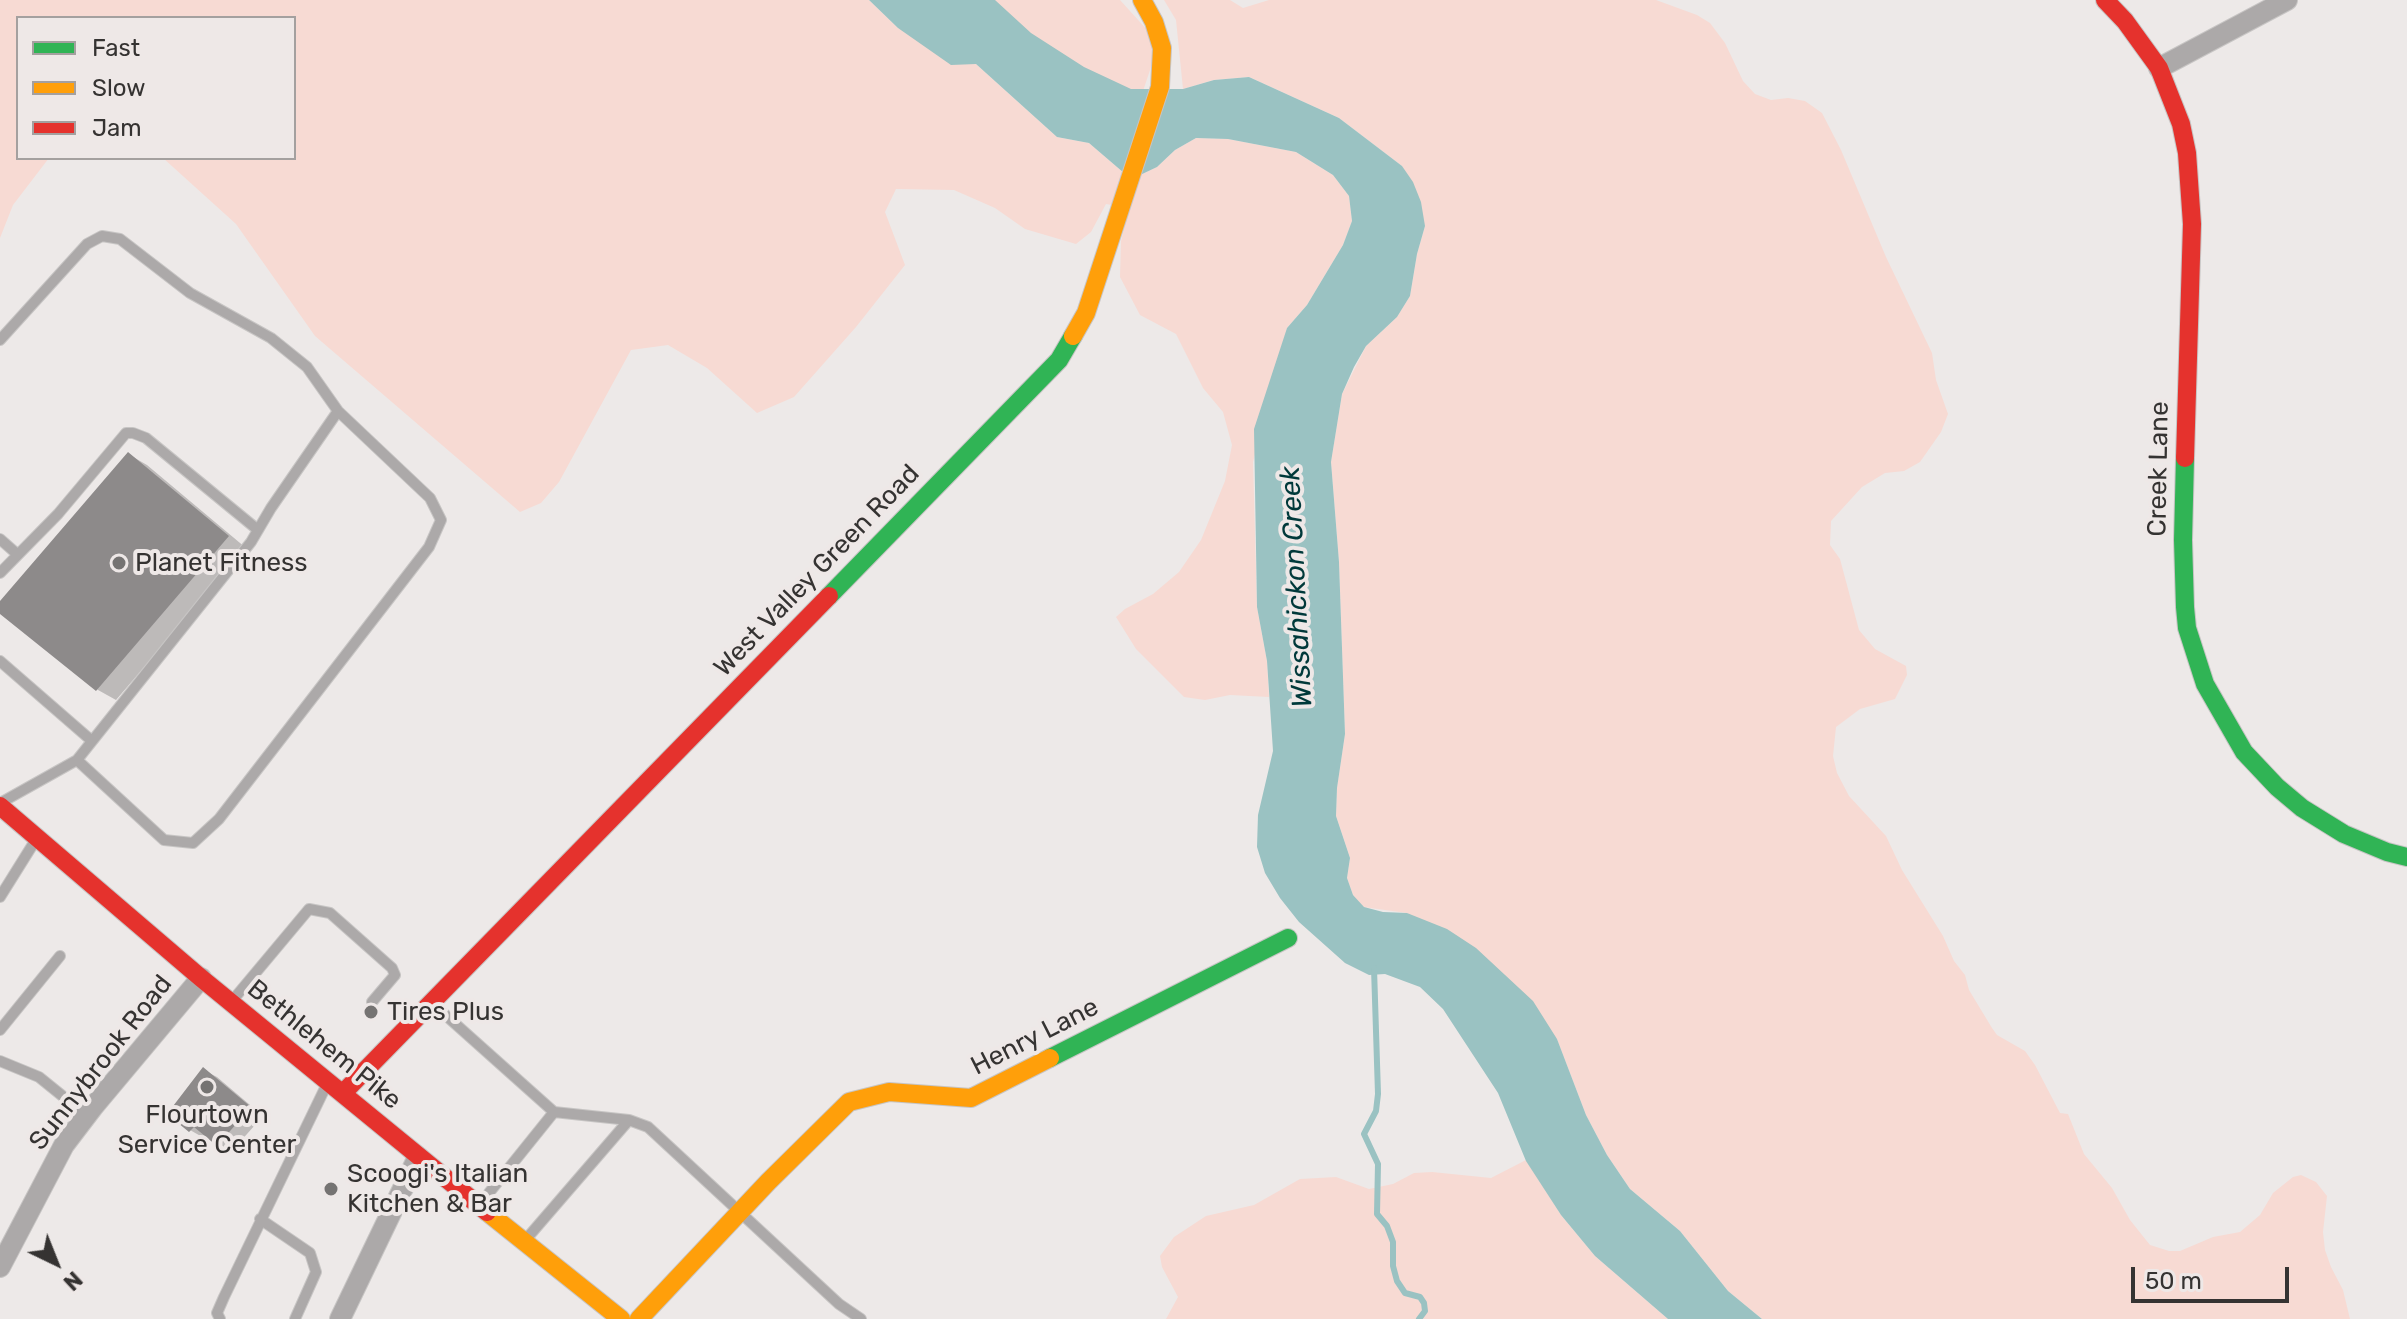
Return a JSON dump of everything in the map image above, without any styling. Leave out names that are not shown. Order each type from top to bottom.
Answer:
[{"type":"street","name":"West Valley Green Road","points":[[336,1087],[432,1002],[1059,360],[1086,313],[1160,87],[1162,48],[1154,22],[1142,0]]},
{"type":"street","name":"Creek Lane","points":[[2105,0],[2125,21],[2159,68],[2181,124],[2191,189],[2183,540],[2185,607],[2192,646],[2205,684],[2244,752],[2277,787],[2302,808],[2344,834],[2407,857]]},
{"type":"street","points":[[2159,68],[2287,0]]},
{"type":"street","name":"Bethlehem Pike","points":[[0,804],[201,978],[621,1319]]},
{"type":"street","name":"Henry Lane","points":[[639,1319],[768,1182],[849,1102],[889,1092],[971,1098],[1288,938]]},
{"type":"street","name":"Sunnybrook Road","points":[[0,1267],[64,1145],[201,978]]},
{"type":"street","points":[[340,1319],[418,1157]]},
{"type":"lane","points":[[0,340],[87,244],[102,236],[120,239],[190,293],[271,338],[307,367],[338,411],[430,498],[441,520],[429,547],[219,819],[193,843],[164,840],[77,760]]},
{"type":"lane","points":[[0,804],[77,760],[251,542],[338,411]]},
{"type":"lane","points":[[0,573],[58,514],[126,433],[146,438],[258,530]]},
{"type":"lane","points":[[0,539],[17,554]]},
{"type":"lane","points":[[0,661],[92,741]]},
{"type":"lane","points":[[0,897],[37,837]]},
{"type":"lane","points":[[231,1002],[309,909],[330,913],[392,968],[395,975],[372,1002]]},
{"type":"lane","points":[[0,1030],[60,956]]},
{"type":"lane","points":[[432,1002],[554,1112],[629,1120],[648,1127],[839,1304],[861,1319]]},
{"type":"lane","points":[[0,1061],[39,1077],[86,1115]]},
{"type":"lane","points":[[220,1319],[217,1313],[260,1219],[336,1087]]},
{"type":"lane","points":[[479,1206],[554,1112]]},
{"type":"lane","points":[[524,1242],[629,1120]]},
{"type":"lane","points":[[260,1219],[310,1253],[316,1272],[295,1319]]},
{"type":"shaded area","points":[[0,0],[869,0],[898,28],[976,64],[1057,137],[1089,143],[1124,173],[1138,176],[1157,167],[1175,150],[1196,138],[1228,139],[1296,152],[1333,175],[1349,196],[1352,221],[1343,245],[1307,305],[1287,328],[1253,462],[1257,607],[1267,661],[1269,697],[1230,695],[1205,700],[1184,697],[1136,649],[1116,617],[1153,594],[1179,572],[1201,540],[1225,481],[1232,445],[1223,412],[1203,388],[1176,334],[1140,315],[1120,277],[1121,241],[1129,208],[1106,204],[1091,232],[1076,244],[1025,229],[995,208],[954,190],[896,189],[885,212],[905,265],[856,327],[794,397],[757,413],[707,368],[668,345],[631,350],[559,482],[541,503],[520,512],[315,336],[236,224],[165,160],[296,160],[296,16],[16,16],[16,160],[47,160],[13,205],[0,238]]},
{"type":"shaded area","points":[[897,0],[1120,0],[1159,43],[1134,118]]},
{"type":"shaded area","points":[[1164,0],[1230,0],[1243,8],[1269,0],[1656,0],[1710,23],[1725,43],[1743,81],[1755,94],[1771,100],[1788,98],[1805,101],[1822,113],[1932,353],[1936,380],[1948,414],[1941,432],[1920,462],[1904,471],[1885,473],[1862,487],[1831,521],[1830,545],[1840,559],[1859,630],[1875,649],[1906,666],[1907,675],[1895,699],[1860,709],[1836,727],[1833,756],[1837,773],[1849,796],[1886,836],[1902,870],[1943,936],[1954,961],[1965,975],[1969,990],[1992,1028],[1997,1035],[2025,1051],[2060,1113],[2068,1114],[2084,1154],[2112,1188],[2130,1220],[2150,1245],[2180,1251],[2213,1237],[2240,1232],[2260,1215],[2273,1193],[2293,1177],[2301,1175],[2316,1182],[2327,1196],[2323,1232],[2325,1250],[2343,1290],[2350,1319],[1762,1319],[1728,1291],[1680,1231],[1630,1189],[1586,1115],[1557,1039],[1407,913],[1363,907],[1353,895],[1347,878],[1350,858],[1336,816],[1345,734],[1339,562],[1331,462],[1342,394],[1366,346],[1397,317],[1410,296],[1425,226],[1402,166],[1339,118],[1249,77],[1214,80],[1183,89],[1176,20]]},
{"type":"shaded area","points":[[1526,1160],[1561,1215],[1595,1256],[1668,1319],[1166,1319],[1178,1297],[1162,1267],[1160,1256],[1174,1237],[1206,1216],[1254,1205],[1300,1179],[1336,1177],[1369,1189],[1393,1184],[1414,1173],[1491,1178]]},
{"type":"water","name":"Wissahickon Creek","points":[[869,0],[995,0],[1031,33],[1084,67],[1131,89],[1183,89],[1214,80],[1249,77],[1339,118],[1402,166],[1413,182],[1421,202],[1425,226],[1410,296],[1397,317],[1366,346],[1354,367],[1342,394],[1331,462],[1339,562],[1345,734],[1336,816],[1350,858],[1347,878],[1353,895],[1364,907],[1407,913],[1447,929],[1476,948],[1533,1001],[1557,1039],[1586,1115],[1630,1189],[1680,1231],[1728,1291],[1762,1319],[1668,1319],[1595,1256],[1561,1215],[1526,1161],[1498,1093],[1443,1009],[1420,987],[1385,974],[1369,975],[1345,963],[1299,922],[1265,873],[1257,847],[1258,815],[1273,751],[1267,661],[1257,607],[1254,429],[1287,328],[1307,305],[1343,245],[1352,221],[1349,196],[1333,175],[1296,152],[1228,139],[1196,138],[1175,150],[1157,167],[1138,176],[1124,173],[1089,143],[1057,137],[976,64],[951,65],[898,28]]},
{"type":"building","name":"Planet Fitness","points":[[128,452],[229,536],[96,691],[0,614],[0,601]]},
{"type":"building","name":"Flourtown Service Center","points":[[203,1067],[251,1107],[217,1146],[194,1127],[189,1132],[167,1114]]},
{"type":"waterway","points":[[1374,968],[1378,1094],[1376,1111],[1364,1134],[1378,1164],[1377,1214],[1387,1226],[1393,1242],[1393,1266],[1397,1281],[1405,1293],[1420,1297],[1424,1303],[1425,1311],[1419,1319]]},
{"type":"traffic: fast","points":[[829,596],[1059,360],[1073,336]]},
{"type":"traffic: fast","points":[[2185,458],[2185,607],[2187,628],[2205,684],[2244,752],[2277,787],[2302,808],[2344,834],[2407,857]]},
{"type":"traffic: fast","points":[[1050,1058],[1288,938]]},
{"type":"traffic: slow","points":[[1073,336],[1086,313],[1160,87],[1162,48],[1154,22],[1142,0]]},
{"type":"traffic: slow","points":[[639,1319],[768,1182],[849,1102],[889,1092],[971,1098],[1050,1058]]},
{"type":"traffic: slow","points":[[487,1212],[621,1319]]},
{"type":"traffic: jam","points":[[2105,0],[2125,21],[2159,68],[2181,124],[2187,153],[2192,224],[2185,458]]},
{"type":"traffic: jam","points":[[343,1093],[829,596]]},
{"type":"traffic: jam","points":[[0,806],[201,978],[487,1212]]},
{"type":"place","name":"Planet Fitness","points":[[119,563]]},
{"type":"place","name":"Tires Plus","points":[[371,1012]]},
{"type":"place","name":"Flourtown Service Center","points":[[207,1087]]},
{"type":"place","name":"Scoogi's Italian Kitchen & Bar","points":[[331,1189]]}]
